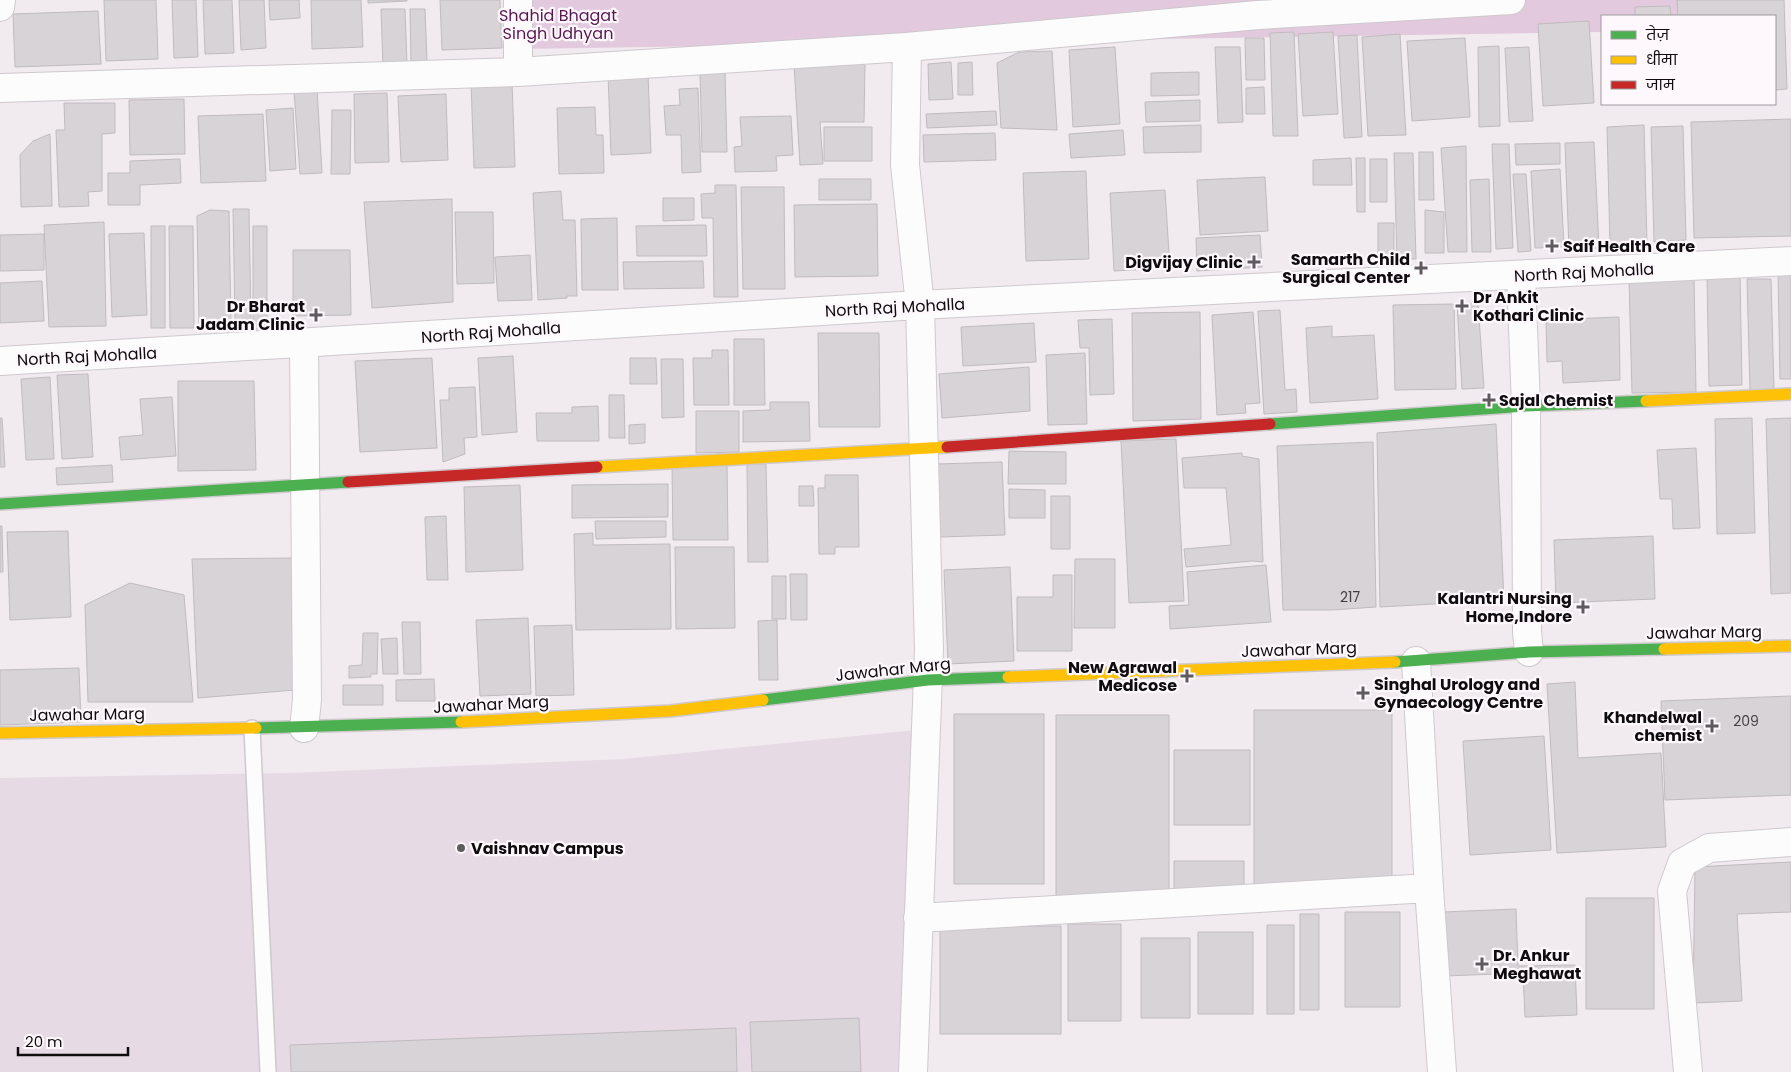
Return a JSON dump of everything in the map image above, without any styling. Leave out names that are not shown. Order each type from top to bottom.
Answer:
[{"type":"main road","points":[[0,504],[305,484],[923,449],[1526,406],[1791,394]]},
{"type":"main road","name":"Jawahar Marg","points":[[0,733],[304,728],[670,711],[928,680],[1416,661],[1529,652],[1791,646]]},
{"type":"street","points":[[0,7],[1,0]]},
{"type":"street","points":[[518,0],[518,72]]},
{"type":"street","points":[[0,88],[518,72],[907,46],[1258,7],[1511,0]]},
{"type":"street","points":[[907,46],[905,164],[920,305],[929,649],[913,1072]]},
{"type":"street","name":"North Raj Mohalla","points":[[0,361],[304,344],[920,305],[1521,276],[1791,260]]},
{"type":"street","points":[[1521,276],[1526,406],[1527,632],[1529,652]]},
{"type":"street","points":[[304,344],[307,700],[304,728]]},
{"type":"street","points":[[1416,661],[1442,1072]]},
{"type":"street","points":[[1688,1072],[1672,891],[1682,863],[1709,848],[1791,842]]},
{"type":"street","points":[[918,918],[1429,888]]},
{"type":"lane","points":[[252,728],[268,1072]]},
{"type":"shaded area","name":"Vaishnav Campus","points":[[926,729],[913,1072],[0,1072],[0,778],[289,773],[624,759]]},
{"type":"green space","name":"Shahid Bhagat Singh Udhyan","points":[[520,0],[1753,0],[1754,15],[1601,15],[1601,32],[519,49]]},
{"type":"building","points":[[104,0],[156,0],[158,59],[106,61]]},
{"type":"building","points":[[172,0],[196,0],[198,57],[174,58]]},
{"type":"building","points":[[203,0],[232,0],[234,53],[205,54]]},
{"type":"building","points":[[239,0],[264,0],[266,48],[241,50]]},
{"type":"building","points":[[269,0],[299,0],[300,18],[270,20]]},
{"type":"building","points":[[311,0],[361,0],[363,47],[312,49]]},
{"type":"building","points":[[368,0],[407,0],[407,1],[368,3]]},
{"type":"building","points":[[440,0],[500,0],[502,48],[442,50]]},
{"type":"building","points":[[1677,0],[1784,0],[1787,89],[1776,90],[1776,15],[1678,15]]},
{"type":"building","points":[[1670,6],[1671,15],[1635,15],[1635,7]]},
{"type":"building","points":[[381,9],[405,9],[407,65],[383,66]]},
{"type":"building","points":[[410,9],[425,9],[427,61],[411,61]]},
{"type":"building","points":[[98,11],[101,64],[15,67],[13,14]]},
{"type":"building","points":[[1589,21],[1594,103],[1543,106],[1538,24]]},
{"type":"building","points":[[1294,32],[1298,136],[1273,136],[1270,33]]},
{"type":"building","points":[[1333,32],[1338,114],[1303,116],[1298,34]]},
{"type":"building","points":[[1400,34],[1406,135],[1368,136],[1362,37]]},
{"type":"building","points":[[1357,35],[1362,137],[1344,138],[1338,36]]},
{"type":"building","points":[[1245,38],[1264,38],[1265,80],[1246,80]]},
{"type":"building","points":[[1465,38],[1470,117],[1412,121],[1407,41]]},
{"type":"building","points":[[1499,46],[1500,126],[1479,127],[1478,47]]},
{"type":"building","points":[[1115,47],[1120,124],[1073,127],[1069,50]]},
{"type":"building","points":[[1215,47],[1240,47],[1243,122],[1218,123]]},
{"type":"building","points":[[1529,47],[1533,121],[1509,122],[1505,48]]},
{"type":"building","points":[[1052,51],[1057,130],[1001,128],[997,63],[1019,52]]},
{"type":"building","points":[[852,59],[865,65],[864,122],[820,122],[823,164],[800,165],[794,65]]},
{"type":"building","points":[[951,62],[953,99],[929,100],[928,64]]},
{"type":"building","points":[[972,62],[973,95],[958,95],[958,63]]},
{"type":"building","points":[[725,71],[727,152],[702,152],[700,72]]},
{"type":"building","points":[[1199,72],[1199,95],[1151,96],[1151,73]]},
{"type":"building","points":[[648,73],[651,153],[611,155],[608,74]]},
{"type":"building","points":[[512,81],[515,167],[474,168],[471,82]]},
{"type":"building","points":[[1264,87],[1265,114],[1246,114],[1246,88]]},
{"type":"building","points":[[698,88],[701,172],[682,173],[681,135],[666,135],[664,106],[680,105],[679,89]]},
{"type":"building","points":[[317,89],[322,173],[300,174],[294,91]]},
{"type":"building","points":[[387,93],[389,162],[355,163],[354,94]]},
{"type":"building","points":[[446,94],[448,160],[401,162],[398,96]]},
{"type":"building","points":[[184,99],[185,154],[130,155],[129,100]]},
{"type":"building","points":[[1200,100],[1200,121],[1146,122],[1145,102]]},
{"type":"building","points":[[64,103],[115,103],[115,133],[102,134],[102,191],[88,192],[89,206],[59,207],[56,130],[65,130]]},
{"type":"building","points":[[595,107],[596,135],[603,135],[604,173],[559,174],[557,108]]},
{"type":"building","points":[[293,108],[296,169],[270,171],[266,110]]},
{"type":"building","points":[[332,110],[351,110],[350,174],[331,174]]},
{"type":"building","points":[[996,111],[997,125],[927,128],[926,114]]},
{"type":"building","points":[[263,114],[266,181],[201,183],[198,116]]},
{"type":"building","points":[[791,116],[793,155],[776,156],[777,171],[735,172],[734,147],[742,146],[740,117]]},
{"type":"building","points":[[1791,119],[1791,236],[1694,238],[1691,122]]},
{"type":"building","points":[[1201,125],[1201,152],[1144,153],[1143,127]]},
{"type":"building","points":[[1644,125],[1647,244],[1610,245],[1607,127]]},
{"type":"building","points":[[1683,126],[1686,240],[1654,242],[1651,127]]},
{"type":"building","points":[[824,127],[872,127],[872,161],[824,161]]},
{"type":"building","points":[[1123,130],[1125,155],[1071,158],[1069,134]]},
{"type":"building","points":[[995,133],[996,160],[924,162],[923,135]]},
{"type":"building","points":[[50,134],[52,206],[21,207],[20,155],[33,141]]},
{"type":"building","points":[[1594,142],[1599,248],[1569,249],[1565,143]]},
{"type":"building","points":[[1560,143],[1560,164],[1516,165],[1515,144]]},
{"type":"building","points":[[1492,144],[1509,144],[1513,248],[1496,249]]},
{"type":"building","points":[[1466,146],[1467,252],[1448,252],[1441,148]]},
{"type":"building","points":[[1419,152],[1433,152],[1434,200],[1419,200]]},
{"type":"building","points":[[1394,153],[1413,153],[1416,259],[1397,259]]},
{"type":"building","points":[[1351,158],[1352,185],[1313,185],[1313,160]]},
{"type":"building","points":[[1356,158],[1365,158],[1365,212],[1357,212]]},
{"type":"building","points":[[180,159],[181,183],[140,185],[140,205],[108,205],[108,173],[130,173],[130,161]]},
{"type":"building","points":[[1370,159],[1387,159],[1387,202],[1370,202]]},
{"type":"building","points":[[1560,169],[1564,247],[1535,248],[1531,171]]},
{"type":"building","points":[[1086,171],[1089,259],[1026,261],[1023,173]]},
{"type":"building","points":[[1513,174],[1526,174],[1531,251],[1518,252]]},
{"type":"building","points":[[1265,177],[1268,231],[1200,235],[1197,180]]},
{"type":"building","points":[[819,179],[871,179],[871,200],[819,200]]},
{"type":"building","points":[[1489,179],[1491,252],[1472,252],[1470,180]]},
{"type":"building","points":[[715,185],[736,185],[738,297],[714,297],[713,218],[702,218],[701,194],[715,193]]},
{"type":"building","points":[[741,187],[784,187],[785,289],[743,289]]},
{"type":"building","points":[[1165,190],[1170,268],[1114,271],[1110,193]]},
{"type":"building","points":[[561,191],[563,220],[575,220],[577,296],[538,300],[533,193]]},
{"type":"building","points":[[663,198],[694,198],[694,220],[663,221]]},
{"type":"building","points":[[452,199],[453,302],[372,308],[364,202]]},
{"type":"building","points":[[877,204],[878,276],[795,277],[794,205]]},
{"type":"building","points":[[233,209],[249,209],[251,320],[235,320]]},
{"type":"building","points":[[210,210],[229,211],[231,325],[199,326],[197,216]]},
{"type":"building","points":[[1425,210],[1444,212],[1444,253],[1425,253]]},
{"type":"building","points":[[455,212],[493,212],[494,283],[457,284]]},
{"type":"building","points":[[617,218],[618,290],[582,290],[581,219]]},
{"type":"building","points":[[104,222],[106,326],[49,327],[44,225]]},
{"type":"building","points":[[1378,223],[1394,223],[1394,257],[1378,257]]},
{"type":"building","points":[[706,225],[707,256],[637,256],[636,226]]},
{"type":"building","points":[[151,226],[165,226],[165,328],[151,328]]},
{"type":"building","points":[[169,226],[193,226],[194,328],[170,328]]},
{"type":"building","points":[[253,226],[267,226],[267,329],[253,329]]},
{"type":"building","points":[[144,233],[147,315],[112,317],[109,234]]},
{"type":"building","points":[[44,234],[44,270],[0,271],[0,235]]},
{"type":"building","points":[[1260,235],[1262,267],[1197,271],[1196,238]]},
{"type":"building","points":[[293,250],[350,250],[351,315],[293,316]]},
{"type":"building","points":[[530,255],[532,300],[498,301],[495,257]]},
{"type":"building","points":[[703,261],[704,288],[624,289],[623,262]]},
{"type":"building","points":[[1791,269],[1791,379],[1780,379],[1778,270]]},
{"type":"building","points":[[1740,276],[1742,385],[1709,386],[1707,277]]},
{"type":"building","points":[[1694,278],[1696,392],[1632,393],[1629,279]]},
{"type":"building","points":[[1747,279],[1771,279],[1774,391],[1750,392]]},
{"type":"building","points":[[42,281],[44,321],[0,323],[0,283]]},
{"type":"building","points":[[1478,303],[1484,388],[1462,389],[1457,304]]},
{"type":"building","points":[[1454,304],[1456,389],[1395,390],[1393,305]]},
{"type":"building","points":[[1280,310],[1285,390],[1296,389],[1297,412],[1264,414],[1258,311]]},
{"type":"building","points":[[1200,312],[1201,419],[1133,421],[1132,313]]},
{"type":"building","points":[[1253,312],[1260,403],[1245,404],[1246,413],[1217,415],[1212,315]]},
{"type":"building","points":[[1619,317],[1620,380],[1563,383],[1562,361],[1547,362],[1546,320]]},
{"type":"building","points":[[1112,319],[1114,394],[1090,395],[1089,348],[1080,348],[1078,320]]},
{"type":"building","points":[[1034,323],[1036,362],[963,366],[961,327]]},
{"type":"building","points":[[1332,326],[1332,337],[1374,335],[1378,399],[1310,403],[1306,328]]},
{"type":"building","points":[[818,333],[879,333],[880,427],[819,427]]},
{"type":"building","points":[[734,339],[764,339],[765,405],[734,405]]},
{"type":"building","points":[[712,350],[728,350],[729,405],[694,405],[693,358],[712,358]]},
{"type":"building","points":[[1085,353],[1087,424],[1048,425],[1046,355]]},
{"type":"building","points":[[513,356],[517,432],[482,435],[478,358]]},
{"type":"building","points":[[432,358],[437,448],[360,452],[355,361]]},
{"type":"building","points":[[630,358],[656,358],[657,384],[630,384]]},
{"type":"building","points":[[661,359],[683,359],[684,417],[662,418]]},
{"type":"building","points":[[1029,367],[1030,411],[942,418],[939,374]]},
{"type":"building","points":[[88,374],[93,457],[62,459],[57,375]]},
{"type":"building","points":[[50,377],[54,459],[26,460],[21,379]]},
{"type":"building","points":[[178,381],[254,381],[256,470],[178,471]]},
{"type":"building","points":[[475,387],[477,437],[464,438],[465,454],[443,462],[440,400],[449,400],[449,388]]},
{"type":"building","points":[[609,395],[624,395],[625,438],[609,438]]},
{"type":"building","points":[[172,397],[176,456],[121,460],[119,437],[143,435],[140,399]]},
{"type":"building","points":[[770,402],[809,402],[810,441],[743,442],[743,411],[770,410]]},
{"type":"building","points":[[598,406],[599,441],[537,441],[536,413],[572,413],[572,407]]},
{"type":"building","points":[[696,411],[739,411],[739,452],[696,453]]},
{"type":"building","points":[[0,418],[2,418],[5,467],[0,467]]},
{"type":"building","points":[[1752,418],[1755,533],[1717,534],[1715,419]]},
{"type":"building","points":[[1791,418],[1791,593],[1771,594],[1766,419]]},
{"type":"building","points":[[645,424],[645,443],[629,444],[629,425]]},
{"type":"building","points":[[1496,424],[1504,600],[1380,607],[1377,433]]},
{"type":"building","points":[[1176,439],[1184,601],[1129,603],[1121,441]]},
{"type":"building","points":[[1373,442],[1376,607],[1332,610],[1283,610],[1277,446]]},
{"type":"building","points":[[1696,448],[1700,528],[1673,529],[1672,499],[1660,499],[1657,450]]},
{"type":"building","points":[[1009,451],[1066,452],[1066,484],[1008,484]]},
{"type":"building","points":[[1242,453],[1242,456],[1259,459],[1263,562],[1252,561],[1186,567],[1184,549],[1231,545],[1226,488],[1184,488],[1182,458]]},
{"type":"building","points":[[1002,462],[1005,535],[939,537],[937,464]]},
{"type":"building","points":[[727,464],[728,540],[673,540],[672,465]]},
{"type":"building","points":[[747,464],[766,464],[768,562],[748,562]]},
{"type":"building","points":[[112,465],[113,482],[57,485],[56,468]]},
{"type":"building","points":[[825,475],[858,475],[859,547],[835,547],[835,554],[819,554],[818,488],[825,488]]},
{"type":"building","points":[[668,484],[668,517],[572,518],[572,485]]},
{"type":"building","points":[[520,485],[523,570],[466,572],[464,487]]},
{"type":"building","points":[[799,486],[813,486],[814,506],[799,506]]},
{"type":"building","points":[[1009,489],[1045,490],[1045,518],[1009,518]]},
{"type":"building","points":[[1051,496],[1070,496],[1070,549],[1051,549]]},
{"type":"building","points":[[446,516],[448,580],[427,580],[425,517]]},
{"type":"building","points":[[595,521],[666,521],[666,537],[596,539]]},
{"type":"building","points":[[0,526],[2,526],[3,572],[0,572]]},
{"type":"building","points":[[68,531],[71,617],[10,620],[7,532]]},
{"type":"building","points":[[593,533],[593,545],[670,544],[671,629],[576,630],[574,534]]},
{"type":"building","points":[[1653,536],[1655,599],[1556,603],[1554,540]]},
{"type":"building","points":[[675,547],[734,547],[735,628],[676,629]]},
{"type":"building","points":[[291,558],[301,673],[295,690],[198,698],[192,559]]},
{"type":"building","points":[[1075,559],[1115,559],[1115,628],[1074,628]]},
{"type":"building","points":[[1266,565],[1271,622],[1170,629],[1169,606],[1189,605],[1187,572]]},
{"type":"building","points":[[1010,567],[1014,661],[948,664],[944,570]]},
{"type":"building","points":[[790,574],[807,574],[807,620],[791,620]]},
{"type":"building","points":[[1053,575],[1072,575],[1072,651],[1017,651],[1017,597],[1053,597]]},
{"type":"building","points":[[772,576],[786,576],[786,619],[772,619]]},
{"type":"building","points":[[130,583],[184,595],[193,702],[88,702],[85,605]]},
{"type":"building","points":[[528,618],[531,694],[480,696],[476,620]]},
{"type":"building","points":[[777,620],[778,680],[759,680],[758,621]]},
{"type":"building","points":[[402,622],[420,622],[421,674],[404,674]]},
{"type":"building","points":[[572,625],[574,695],[536,696],[534,626]]},
{"type":"building","points":[[363,633],[378,633],[377,674],[371,674],[371,677],[349,678],[349,666],[362,665]]},
{"type":"building","points":[[397,638],[398,674],[383,674],[381,639]]},
{"type":"building","points":[[79,668],[81,722],[0,725],[0,670]]},
{"type":"building","points":[[434,679],[435,701],[396,701],[396,680]]},
{"type":"building","points":[[1575,682],[1578,758],[1661,753],[1666,847],[1557,853],[1547,684]]},
{"type":"building","points":[[343,685],[383,685],[383,705],[343,705]]},
{"type":"building","points":[[1791,696],[1791,795],[1665,800],[1661,701]]},
{"type":"building","points":[[1254,710],[1392,710],[1392,884],[1254,884]]},
{"type":"building","points":[[954,714],[1044,714],[1044,884],[954,884]]},
{"type":"building","points":[[1056,715],[1169,715],[1169,899],[1056,899]]},
{"type":"building","points":[[1544,736],[1551,850],[1470,855],[1463,741]]},
{"type":"building","points":[[1174,750],[1250,750],[1250,825],[1174,825]]},
{"type":"building","points":[[1174,861],[1244,861],[1244,891],[1174,891]]},
{"type":"building","points":[[1791,862],[1791,912],[1737,914],[1742,1001],[1693,1003],[1695,867]]},
{"type":"building","points":[[1586,898],[1654,898],[1654,1009],[1586,1009]]},
{"type":"building","points":[[1516,909],[1518,966],[1575,965],[1577,1015],[1525,1017],[1523,973],[1445,976],[1443,912]]},
{"type":"building","points":[[1345,912],[1400,912],[1400,1007],[1345,1007]]},
{"type":"building","points":[[1300,914],[1319,914],[1319,1010],[1300,1010]]},
{"type":"building","points":[[1068,924],[1121,924],[1121,1021],[1068,1021]]},
{"type":"building","points":[[1267,925],[1294,925],[1294,1014],[1267,1014]]},
{"type":"building","points":[[940,926],[1061,926],[1061,1034],[940,1034]]},
{"type":"building","points":[[1198,932],[1253,932],[1253,1014],[1198,1014]]},
{"type":"building","points":[[1141,938],[1190,938],[1190,1018],[1141,1018]]},
{"type":"building","points":[[859,1018],[861,1072],[752,1072],[750,1022]]},
{"type":"building","points":[[736,1028],[737,1072],[291,1072],[290,1045]]},
{"type":"traffic: fast","points":[[1270,424],[1526,406],[1646,401]]},
{"type":"traffic: fast","points":[[0,504],[348,482]]},
{"type":"traffic: fast","points":[[1395,662],[1529,652],[1664,649]]},
{"type":"traffic: fast","points":[[763,700],[928,680],[1008,677]]},
{"type":"traffic: fast","points":[[256,728],[461,722]]},
{"type":"traffic: slow","points":[[1646,401],[1791,394]]},
{"type":"traffic: slow","points":[[597,467],[947,447]]},
{"type":"traffic: slow","points":[[1664,649],[1791,646]]},
{"type":"traffic: slow","points":[[1008,677],[1395,662]]},
{"type":"traffic: slow","points":[[461,722],[670,711],[763,700]]},
{"type":"traffic: slow","points":[[0,733],[256,728]]},
{"type":"traffic: jam","points":[[947,447],[1270,424]]},
{"type":"traffic: jam","points":[[348,482],[597,467]]},
{"type":"place","name":"Saif Health Care","points":[[1552,246]]},
{"type":"place","name":"Digvijay Clinic","points":[[1254,262]]},
{"type":"place","name":"Samarth Child Surgical Center","points":[[1421,268]]},
{"type":"place","name":"Dr Ankit Kothari Clinic","points":[[1462,306]]},
{"type":"place","name":"Dr Bharat Jadam Clinic","points":[[316,315]]},
{"type":"place","name":"Sajal Chemist","points":[[1489,400]]},
{"type":"place","name":"Kalantri Nursing Home,Indore","points":[[1583,607]]},
{"type":"place","name":"New Agrawal Medicose","points":[[1187,676]]},
{"type":"place","name":"Singhal Urology and Gynaecology Centre","points":[[1363,693]]},
{"type":"place","name":"Khandelwal chemist","points":[[1712,726]]},
{"type":"place","name":"Vaishnav Campus","points":[[461,848]]},
{"type":"place","name":"Dr. Ankur Meghawat","points":[[1482,964]]}]
